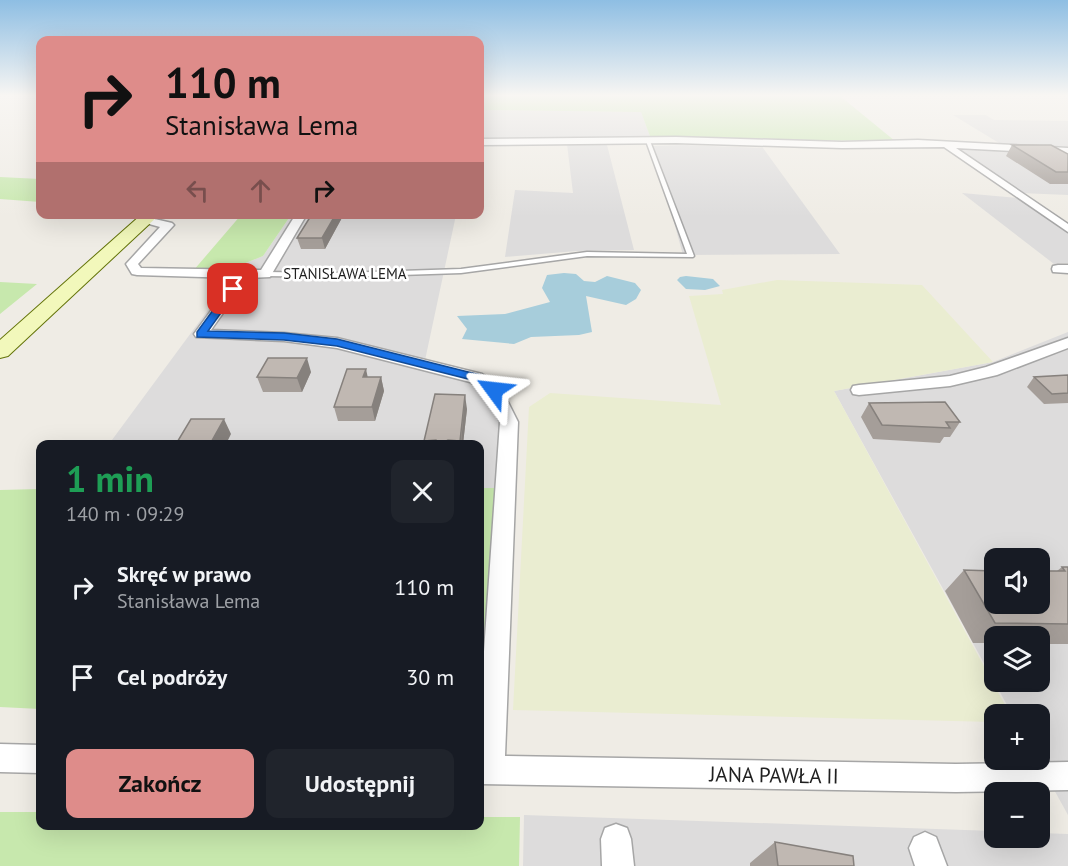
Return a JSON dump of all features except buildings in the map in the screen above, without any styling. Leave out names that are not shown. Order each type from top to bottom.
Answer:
[{"type":"main road","points":[[0,351],[147,219]]},
{"type":"street","points":[[484,142],[648,141],[842,145],[918,143],[1068,151]]},
{"type":"street","points":[[947,145],[1068,229]]},
{"type":"street","name":"STANISŁAWA LEMA","points":[[154,219],[168,225],[132,264],[137,271],[265,274]]},
{"type":"street","points":[[265,274],[299,219]]},
{"type":"street","points":[[244,274],[201,334],[284,337],[337,343],[476,378],[494,390],[509,422],[485,770]]},
{"type":"street","points":[[859,390],[950,381],[991,371],[1068,344]]},
{"type":"street","points":[[0,758],[36,759]]},
{"type":"street","name":"JANA PAWŁA II","points":[[485,770],[956,778],[1068,776]]},
{"type":"lane","name":"STANISŁAWA LEMA","points":[[265,274],[461,272],[587,254],[691,256],[648,141]]},
{"type":"shaded area","points":[[484,136],[650,136],[651,139],[484,138]]},
{"type":"shaded area","points":[[988,136],[1068,136],[1068,148],[1012,146],[999,143]]},
{"type":"shaded area","points":[[567,144],[607,145],[634,250],[577,251],[505,257],[515,190],[573,193]]},
{"type":"shaded area","points":[[653,146],[763,148],[840,254],[683,255]]},
{"type":"shaded area","points":[[955,148],[1068,152],[1068,195],[1020,193]]},
{"type":"shaded area","points":[[962,193],[1019,198],[1068,233],[1068,263],[1054,264]]},
{"type":"shaded area","points":[[288,219],[455,219],[424,365],[493,387],[509,422],[503,488],[484,488],[484,440],[112,440],[230,280],[236,267],[263,256]]},
{"type":"shaded area","points":[[1068,332],[1068,815],[1043,770],[1050,770],[1050,704],[1006,704],[1000,692],[1050,692],[1050,626],[984,626],[984,663],[834,391],[993,362]]},
{"type":"shaded area","points":[[524,815],[984,831],[984,848],[1050,848],[1050,833],[1068,834],[1068,866],[523,866]]},
{"type":"green space","points":[[650,136],[889,136],[895,141],[651,139]]},
{"type":"green space","points":[[0,177],[36,179],[36,202],[0,199]]},
{"type":"green space","points":[[238,219],[288,219],[263,256],[236,267],[193,271]]},
{"type":"green space","points":[[777,280],[922,285],[993,362],[834,391],[984,666],[984,692],[998,692],[1005,704],[984,704],[984,722],[513,710],[529,407],[550,393],[721,405],[689,296],[723,294],[722,290]]},
{"type":"green space","points":[[0,282],[37,284],[0,314]]},
{"type":"green space","points":[[484,488],[497,488],[484,673]]},
{"type":"green space","points":[[36,489],[36,709],[0,707],[0,490]]},
{"type":"green space","points":[[0,812],[36,812],[36,830],[484,830],[484,817],[520,817],[519,866],[0,866]]},
{"type":"water","points":[[576,274],[584,281],[595,282],[607,276],[635,283],[641,290],[636,299],[626,305],[586,296],[592,332],[579,335],[531,337],[514,344],[462,339],[467,329],[457,316],[505,314],[550,302],[542,288],[547,275]]},
{"type":"water","points":[[686,276],[713,279],[720,286],[705,290],[686,289],[677,280]]},
{"type":"route","points":[[233,289],[201,334],[284,337],[337,343],[476,378],[494,390]]}]
